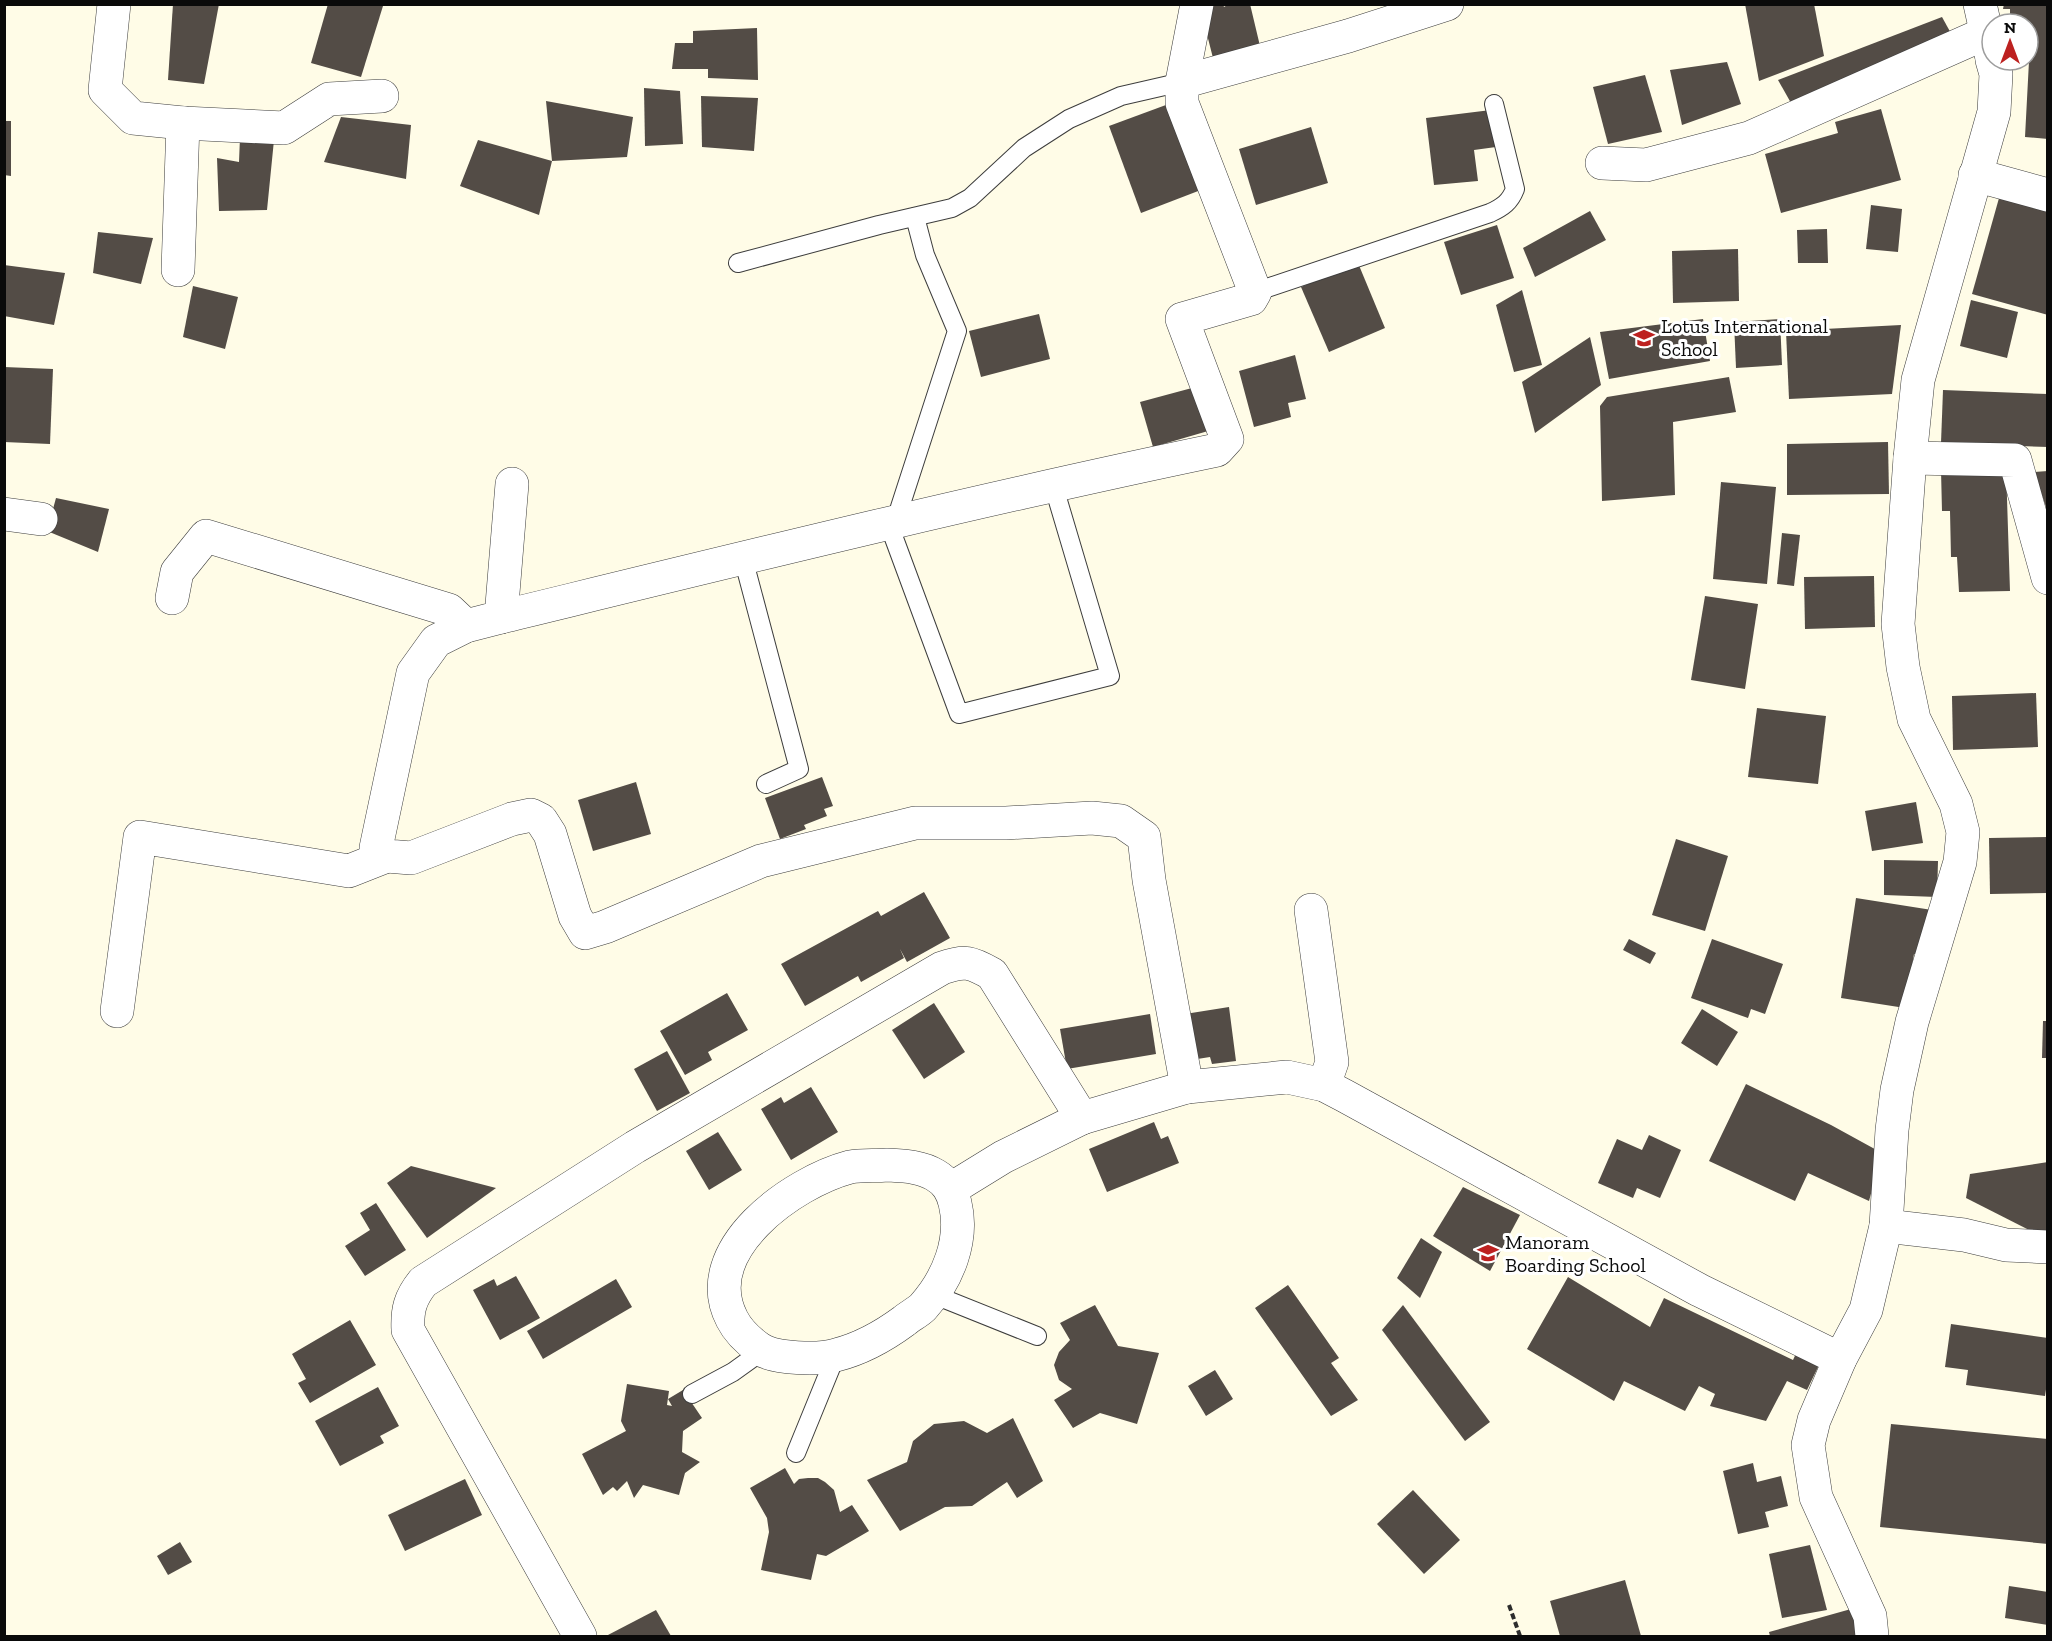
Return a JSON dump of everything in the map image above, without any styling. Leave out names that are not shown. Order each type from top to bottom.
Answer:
[{"type":"street","points":[[114,4],[105,90],[133,118],[284,128],[328,99],[382,96]]},
{"type":"street","points":[[387,856],[376,848],[413,673],[436,641],[466,626],[894,521],[1053,484],[1217,450],[1227,439],[1182,319],[1251,299],[1255,292],[1182,103],[1182,82],[1197,4]]},
{"type":"street","points":[[1182,82],[1348,36],[1447,4]]},
{"type":"street","points":[[1602,163],[1646,165],[1749,138],[1980,42]]},
{"type":"street","points":[[1872,1636],[1870,1616],[1816,1497],[1808,1445],[1814,1420],[1840,1359],[1866,1310],[1886,1226],[1897,1090],[1912,1022],[1960,862],[1963,832],[1956,804],[1914,719],[1903,667],[1898,624],[1918,380],[1994,112],[1995,72]]},
{"type":"street","points":[[178,270],[183,123]]},
{"type":"street","points":[[1975,175],[2048,195]]},
{"type":"street","points":[[1910,458],[2015,460],[2048,578]]},
{"type":"street","points":[[501,617],[512,484]]},
{"type":"street","points":[[4,514],[41,519]]},
{"type":"street","points":[[172,598],[177,572],[206,536],[449,610],[466,626]]},
{"type":"street","points":[[117,1011],[140,837],[349,871],[387,856],[411,858],[512,819],[531,815],[541,820],[550,834],[575,916],[585,933],[605,927],[761,861],[915,823],[1006,823],[1092,818],[1121,821],[1144,837],[1149,880],[1187,1087]]},
{"type":"street","points":[[1311,910],[1332,1062],[1324,1086]]},
{"type":"street","points":[[580,1636],[408,1330],[407,1314],[412,1296],[423,1282],[635,1147],[942,968],[961,962],[978,965],[993,974],[1082,1118]]},
{"type":"street","points":[[951,1189],[1003,1157],[1082,1118],[1187,1087],[1287,1077],[1324,1086],[1699,1290],[1840,1359]]},
{"type":"street","points":[[887,1165],[916,1167],[935,1175],[951,1189],[959,1219],[956,1246],[944,1277],[922,1308],[892,1329],[863,1345],[836,1355],[812,1358],[788,1356],[762,1350],[745,1336],[733,1320],[725,1299],[725,1277],[737,1247],[754,1225],[776,1204],[816,1180],[852,1167],[887,1165]]},
{"type":"street","points":[[1886,1226],[1964,1235],[2006,1245],[2048,1247]]},
{"type":"lane","points":[[738,263],[952,208],[970,198],[1024,148],[1069,119],[1121,96],[1182,82]]},
{"type":"lane","points":[[1255,292],[1503,207],[1515,189],[1494,104]]},
{"type":"lane","points":[[915,217],[925,255],[957,331],[894,521],[959,714],[1110,676],[1053,484]]},
{"type":"lane","points":[[743,558],[799,769],[766,784]]},
{"type":"lane","points":[[932,1294],[1037,1336]]},
{"type":"lane","points":[[692,1394],[733,1372],[762,1350]]},
{"type":"lane","points":[[796,1453],[836,1355]]},
{"type":"path","points":[[1509,1605],[1520,1636]]},
{"type":"building","points":[[173,4],[219,4],[204,84],[168,80]]},
{"type":"building","points":[[328,4],[383,6],[361,77],[311,63]]},
{"type":"building","points":[[1223,4],[1224,7],[1229,4],[1250,4],[1260,46],[1213,58],[1200,7]]},
{"type":"building","points":[[1745,4],[1814,4],[1824,56],[1759,81]]},
{"type":"building","points":[[2004,4],[2048,4],[2048,139],[2025,137],[2028,72],[2040,72],[2040,12],[2010,12],[2010,9],[2003,9]]},
{"type":"building","points":[[1942,17],[1953,37],[1795,110],[1778,80]]},
{"type":"building","points":[[757,28],[758,80],[708,78],[708,69],[672,69],[675,43],[693,43],[693,31]]},
{"type":"building","points":[[1727,62],[1741,104],[1682,125],[1670,70]]},
{"type":"building","points":[[1645,75],[1662,132],[1608,144],[1593,87]]},
{"type":"building","points":[[644,88],[680,91],[683,144],[645,146]]},
{"type":"building","points":[[701,96],[758,98],[754,151],[702,147]]},
{"type":"building","points":[[546,101],[633,117],[627,157],[552,161]]},
{"type":"building","points":[[1174,102],[1206,188],[1141,213],[1109,126]]},
{"type":"building","points":[[1881,109],[1901,180],[1781,213],[1765,154],[1838,133],[1835,122]]},
{"type":"building","points":[[1491,110],[1496,147],[1474,150],[1478,181],[1434,185],[1426,118]]},
{"type":"building","points":[[341,117],[411,125],[406,179],[324,162]]},
{"type":"building","points":[[4,121],[11,121],[11,176],[4,175]]},
{"type":"building","points":[[1311,127],[1328,183],[1256,205],[1239,149]]},
{"type":"building","points":[[240,137],[274,140],[267,210],[219,211],[217,158],[239,162]]},
{"type":"building","points":[[478,140],[552,161],[539,215],[460,186]]},
{"type":"building","points":[[2001,191],[2048,203],[2048,315],[1972,294]]},
{"type":"building","points":[[1871,205],[1902,209],[1898,252],[1866,249]]},
{"type":"building","points":[[1590,211],[1606,240],[1535,277],[1523,248]]},
{"type":"building","points":[[1497,225],[1514,278],[1461,295],[1444,242]]},
{"type":"building","points":[[1827,229],[1828,263],[1798,263],[1797,230]]},
{"type":"building","points":[[98,232],[153,238],[141,284],[93,273]]},
{"type":"building","points":[[1738,249],[1739,301],[1673,303],[1672,251]]},
{"type":"building","points":[[1358,263],[1385,328],[1329,352],[1301,287]]},
{"type":"building","points":[[4,265],[65,273],[54,325],[4,316]]},
{"type":"building","points":[[193,286],[238,297],[225,349],[183,337]]},
{"type":"building","points":[[1522,290],[1542,365],[1514,372],[1496,305]]},
{"type":"building","points":[[1971,300],[2018,312],[2007,358],[1960,346]]},
{"type":"building","points":[[1039,314],[1050,359],[981,377],[969,331]]},
{"type":"building","points":[[1703,319],[1710,361],[1609,379],[1600,332]]},
{"type":"building","points":[[1780,319],[1782,365],[1736,368],[1734,322]]},
{"type":"building","points":[[1901,325],[1892,394],[1789,399],[1786,331]]},
{"type":"building","points":[[1590,337],[1601,385],[1535,433],[1522,382]]},
{"type":"building","points":[[1295,355],[1306,399],[1288,403],[1291,417],[1254,427],[1239,371]]},
{"type":"building","points":[[4,367],[53,369],[50,444],[4,442]]},
{"type":"building","points":[[1729,377],[1736,412],[1673,422],[1675,495],[1602,501],[1600,406],[1607,397]]},
{"type":"building","points":[[1203,385],[1215,429],[1153,447],[1140,402]]},
{"type":"building","points":[[1943,390],[2048,394],[2048,447],[1941,443]]},
{"type":"building","points":[[1888,442],[1889,494],[1787,495],[1787,444]]},
{"type":"building","points":[[2006,468],[2010,591],[1959,592],[1957,557],[1951,557],[1950,511],[1942,511],[1941,470]]},
{"type":"building","points":[[2048,471],[2048,510],[2047,510],[2034,472]]},
{"type":"building","points":[[1721,482],[1776,487],[1767,584],[1713,579]]},
{"type":"building","points":[[56,498],[109,509],[98,552],[47,531]]},
{"type":"building","points":[[1782,533],[1800,535],[1794,586],[1777,584]]},
{"type":"building","points":[[1874,576],[1875,627],[1805,629],[1804,577]]},
{"type":"building","points":[[1705,596],[1758,604],[1745,689],[1691,680]]},
{"type":"building","points":[[2036,693],[2038,747],[1953,750],[1952,696]]},
{"type":"building","points":[[1757,708],[1826,716],[1818,784],[1748,777]]},
{"type":"building","points":[[822,777],[833,806],[824,809],[827,816],[804,825],[806,829],[780,839],[765,798]]},
{"type":"building","points":[[636,782],[651,834],[593,851],[578,800]]},
{"type":"building","points":[[1916,802],[1923,843],[1872,851],[1865,811]]},
{"type":"building","points":[[2048,837],[2048,893],[1990,894],[1989,838]]},
{"type":"building","points":[[1676,839],[1728,856],[1705,931],[1652,915]]},
{"type":"building","points":[[1884,860],[1938,861],[1937,897],[1884,895]]},
{"type":"building","points":[[924,892],[950,938],[907,962],[900,949],[904,958],[861,982],[858,976],[805,1006],[781,964],[878,911],[881,916]]},
{"type":"building","points":[[1856,898],[1932,910],[1924,956],[1914,954],[1905,1008],[1841,998]]},
{"type":"building","points":[[1629,939],[1656,953],[1650,964],[1623,950]]},
{"type":"building","points":[[1712,939],[1783,964],[1765,1014],[1751,1009],[1748,1018],[1691,998]]},
{"type":"building","points":[[727,993],[748,1030],[708,1052],[712,1060],[685,1075],[660,1031]]},
{"type":"building","points":[[934,1003],[965,1052],[924,1079],[892,1030]]},
{"type":"building","points":[[1229,1007],[1236,1061],[1212,1064],[1210,1057],[1191,1060],[1185,1014]]},
{"type":"building","points":[[1702,1009],[1738,1032],[1717,1066],[1681,1043]]},
{"type":"building","points":[[1150,1014],[1156,1054],[1067,1069],[1060,1029]]},
{"type":"building","points":[[2043,1021],[2048,1021],[2048,1058],[2042,1058]]},
{"type":"building","points":[[667,1051],[690,1093],[657,1111],[634,1069]]},
{"type":"building","points":[[1746,1084],[1831,1125],[1882,1153],[1869,1201],[1808,1173],[1795,1201],[1709,1161]]},
{"type":"building","points":[[811,1087],[838,1132],[791,1160],[761,1109],[781,1097],[784,1103]]},
{"type":"building","points":[[1154,1122],[1161,1139],[1168,1136],[1179,1163],[1107,1192],[1089,1149]]},
{"type":"building","points":[[718,1132],[742,1170],[709,1190],[686,1151]]},
{"type":"building","points":[[1649,1135],[1681,1150],[1660,1198],[1637,1188],[1633,1198],[1598,1183],[1617,1139],[1642,1150]]},
{"type":"building","points":[[2048,1162],[2048,1231],[2035,1233],[1966,1198],[1970,1174]]},
{"type":"building","points":[[411,1166],[496,1188],[427,1238],[387,1183]]},
{"type":"building","points":[[1463,1187],[1520,1215],[1490,1271],[1433,1236]]},
{"type":"building","points":[[376,1203],[406,1250],[365,1276],[345,1246],[370,1230],[360,1213]]},
{"type":"building","points":[[1421,1238],[1442,1252],[1420,1298],[1397,1278]]},
{"type":"building","points":[[516,1276],[540,1318],[500,1340],[473,1290],[494,1279],[497,1286]]},
{"type":"building","points":[[1568,1277],[1650,1327],[1664,1298],[1793,1360],[1800,1345],[1819,1365],[1807,1390],[1787,1381],[1766,1421],[1710,1406],[1715,1394],[1699,1386],[1685,1411],[1624,1381],[1614,1401],[1527,1349]]},
{"type":"building","points":[[616,1279],[632,1307],[543,1359],[527,1331]]},
{"type":"building","points":[[1288,1285],[1339,1358],[1331,1363],[1358,1400],[1331,1416],[1255,1308]]},
{"type":"building","points":[[1095,1305],[1118,1346],[1159,1353],[1137,1424],[1100,1413],[1073,1428],[1054,1400],[1072,1389],[1059,1380],[1054,1365],[1059,1352],[1070,1340],[1060,1323]]},
{"type":"building","points":[[1403,1305],[1490,1422],[1465,1441],[1382,1330]]},
{"type":"building","points":[[350,1320],[376,1365],[310,1403],[298,1383],[306,1379],[292,1354]]},
{"type":"building","points":[[1951,1324],[2048,1338],[2048,1376],[2045,1396],[1966,1385],[1968,1370],[1945,1367]]},
{"type":"building","points":[[1215,1370],[1233,1399],[1206,1416],[1188,1386]]},
{"type":"building","points":[[627,1384],[669,1391],[667,1405],[672,1406],[668,1399],[683,1390],[702,1418],[683,1431],[682,1452],[700,1462],[685,1473],[679,1495],[643,1485],[634,1498],[627,1481],[617,1491],[613,1487],[603,1495],[582,1454],[626,1431],[621,1421]]},
{"type":"building","points":[[378,1387],[399,1426],[380,1436],[384,1443],[340,1466],[315,1421]]},
{"type":"building","points":[[1013,1418],[1043,1481],[1017,1498],[1007,1482],[972,1506],[945,1507],[900,1531],[867,1480],[907,1462],[913,1441],[934,1424],[964,1421],[987,1433]]},
{"type":"building","points":[[1891,1424],[2048,1439],[2048,1544],[1880,1527]]},
{"type":"building","points":[[1753,1463],[1757,1482],[1781,1476],[1788,1506],[1765,1512],[1769,1527],[1738,1534],[1723,1471]]},
{"type":"building","points":[[785,1468],[794,1484],[799,1479],[808,1478],[818,1478],[825,1482],[834,1490],[840,1512],[852,1505],[869,1531],[826,1556],[817,1554],[811,1580],[761,1570],[769,1532],[767,1518],[750,1488]]},
{"type":"building","points":[[465,1479],[482,1515],[405,1551],[388,1515]]},
{"type":"building","points":[[1413,1490],[1460,1540],[1424,1574],[1377,1524]]},
{"type":"building","points":[[180,1542],[192,1562],[168,1575],[157,1556]]},
{"type":"building","points":[[1810,1545],[1827,1610],[1782,1618],[1769,1554]]},
{"type":"building","points":[[1625,1580],[1641,1636],[1560,1636],[1550,1601]]},
{"type":"building","points":[[2009,1586],[2048,1592],[2048,1625],[2005,1618]]},
{"type":"building","points":[[1851,1609],[1859,1636],[1770,1636],[1769,1632]]},
{"type":"building","points":[[656,1610],[671,1636],[606,1636]]},
{"type":"place","name":"Lotus International School","points":[[1644,338]]},
{"type":"place","name":"Manoram Boarding School","points":[[1488,1253]]}]
